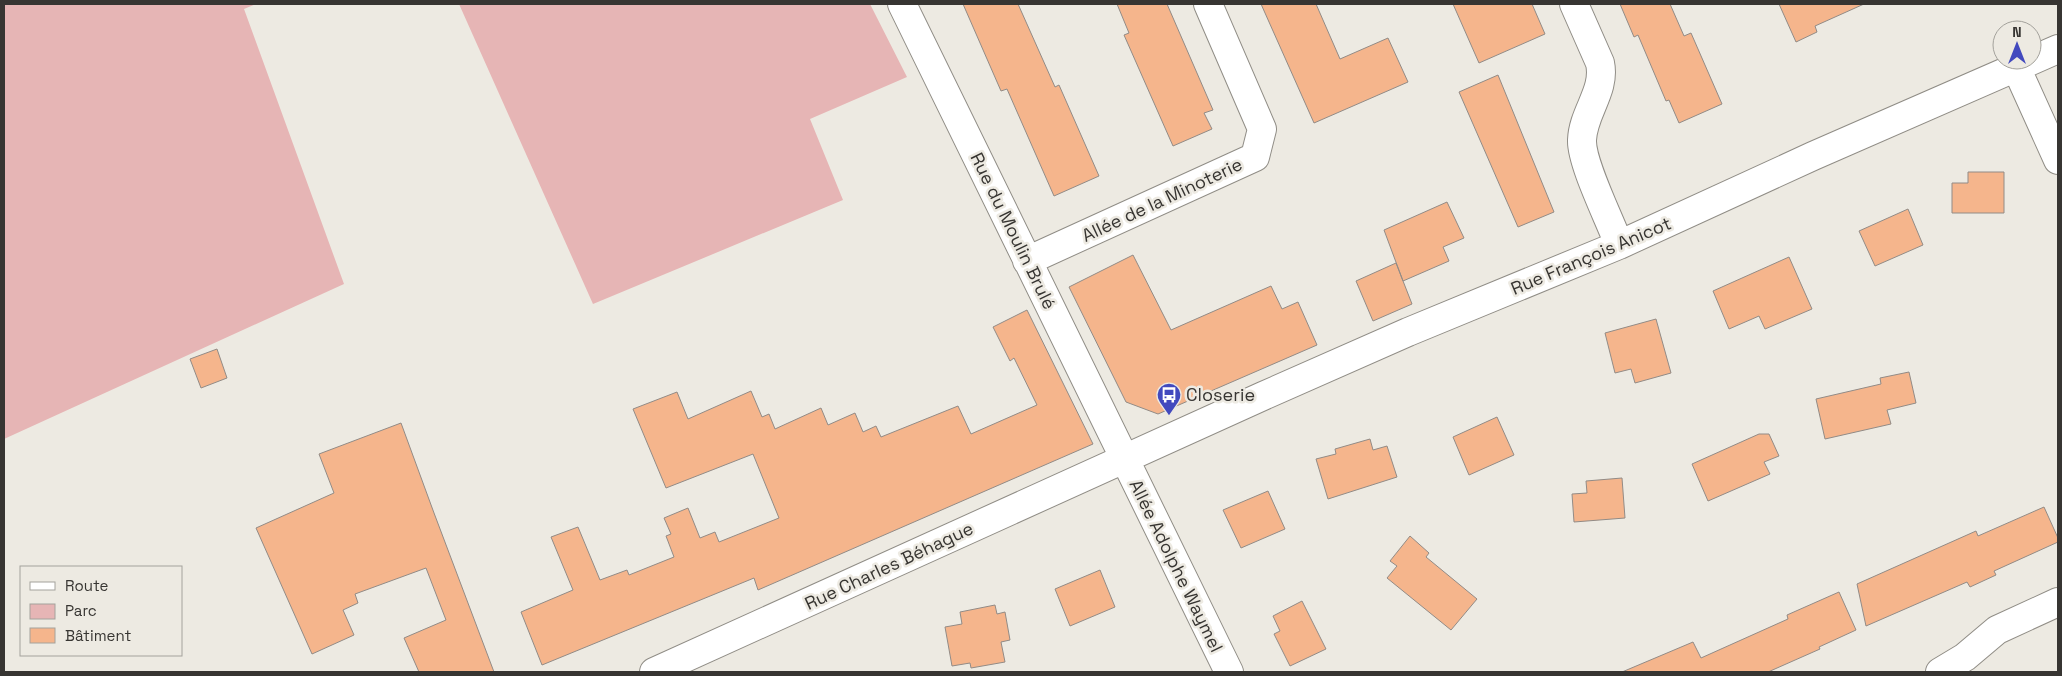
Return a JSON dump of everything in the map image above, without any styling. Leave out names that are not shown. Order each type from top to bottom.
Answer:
[{"type":"street","name":"Rue du Moulin Brulé","points":[[902,4],[1124,460]]},
{"type":"street","name":"Allée de la Minoterie","points":[[1027,260],[1255,157],[1262,129],[1208,4]]},
{"type":"street","points":[[1574,4],[1600,63],[1602,72],[1599,90],[1585,123],[1582,147],[1619,245]]},
{"type":"street","name":"Rue François Anicot","points":[[2042,56],[2058,49]]},
{"type":"street","name":"Rue François Anicot","points":[[1124,460],[1408,332],[1619,245],[1813,156],[2011,70]]},
{"type":"street","points":[[2017,70],[2058,160]]},
{"type":"street","name":"Rue Charles Béhague","points":[[654,672],[1124,460]]},
{"type":"street","name":"Allée Adolphe Waymel","points":[[1124,460],[1229,672]]},
{"type":"street","points":[[1940,672],[1965,657],[1997,630],[2058,602]]},
{"type":"green space","points":[[4,4],[256,4],[244,9],[344,284],[4,439]]},
{"type":"green space","points":[[459,4],[870,4],[907,77],[810,119],[843,200],[593,304]]},
{"type":"building","points":[[963,4],[1018,4],[1055,87],[1059,85],[1099,176],[1054,196],[1007,89],[1001,91]]},
{"type":"building","points":[[1117,4],[1167,4],[1213,110],[1204,113],[1212,129],[1173,146],[1124,35],[1129,33]]},
{"type":"building","points":[[1261,4],[1316,4],[1340,59],[1388,38],[1408,82],[1314,123]]},
{"type":"building","points":[[1453,4],[1532,4],[1545,34],[1479,63]]},
{"type":"building","points":[[1620,4],[1670,4],[1684,36],[1691,33],[1722,104],[1679,123],[1669,100],[1666,101],[1638,35],[1634,37]]},
{"type":"building","points":[[1779,4],[1864,4],[1815,26],[1817,32],[1796,42]]},
{"type":"building","points":[[1498,75],[1554,212],[1518,227],[1459,92]]},
{"type":"building","points":[[1968,172],[2004,172],[2004,213],[1952,213],[1952,183],[1968,183]]},
{"type":"building","points":[[1447,202],[1464,238],[1443,247],[1449,261],[1403,281],[1384,230]]},
{"type":"building","points":[[1908,209],[1923,245],[1875,266],[1859,231]]},
{"type":"building","points":[[1133,255],[1171,330],[1271,286],[1282,309],[1298,302],[1317,345],[1158,414],[1126,402],[1069,287]]},
{"type":"building","points":[[1789,257],[1812,309],[1765,329],[1759,316],[1729,329],[1713,291]]},
{"type":"building","points":[[1396,263],[1412,304],[1373,321],[1356,281]]},
{"type":"building","points":[[1027,310],[1093,444],[758,590],[754,578],[542,665],[521,612],[573,590],[551,537],[578,527],[600,580],[627,570],[629,575],[674,557],[666,536],[671,534],[664,518],[688,508],[700,538],[715,532],[719,542],[779,518],[753,454],[666,488],[633,409],[677,392],[688,419],[751,391],[762,417],[769,414],[775,429],[821,408],[828,425],[855,413],[863,432],[876,426],[881,437],[958,406],[971,434],[1037,405],[1014,358],[1010,361],[993,327]]},
{"type":"building","points":[[1656,319],[1671,373],[1635,383],[1631,369],[1615,373],[1605,333]]},
{"type":"building","points":[[217,349],[227,378],[201,388],[190,359]]},
{"type":"building","points":[[1909,372],[1916,403],[1887,410],[1891,424],[1825,439],[1816,399],[1881,384],[1880,378]]},
{"type":"building","points":[[1497,417],[1514,455],[1469,475],[1453,437]]},
{"type":"building","points":[[401,423],[494,672],[419,672],[404,638],[446,620],[426,568],[355,594],[358,603],[343,610],[354,635],[312,654],[256,528],[334,493],[319,454]]},
{"type":"building","points":[[1759,434],[1769,434],[1779,456],[1764,462],[1770,474],[1708,501],[1692,464]]},
{"type":"building","points":[[1370,439],[1373,450],[1387,446],[1397,477],[1328,499],[1316,459],[1336,454],[1335,449]]},
{"type":"building","points":[[1622,478],[1625,518],[1574,522],[1572,494],[1587,493],[1586,481]]},
{"type":"building","points":[[1268,491],[1285,529],[1241,548],[1223,510]]},
{"type":"building","points":[[2044,507],[2058,542],[1994,571],[1996,575],[1970,587],[1967,582],[1866,626],[1857,584],[1976,531],[1978,536]]},
{"type":"building","points":[[1410,536],[1429,553],[1426,557],[1477,599],[1451,630],[1387,578],[1397,566],[1390,561]]},
{"type":"building","points":[[1100,570],[1115,607],[1070,626],[1055,589]]},
{"type":"building","points":[[1839,592],[1856,630],[1819,647],[1820,649],[1768,672],[1622,672],[1693,642],[1701,658],[1788,619],[1787,615]]},
{"type":"building","points":[[1302,601],[1326,649],[1290,666],[1274,634],[1280,631],[1273,616]]},
{"type":"building","points":[[995,605],[997,614],[1005,612],[1010,640],[1001,642],[1005,662],[971,668],[970,663],[952,666],[945,627],[962,624],[960,612]]},
{"type":"place","name":"Closerie","points":[[1169,416]]}]
